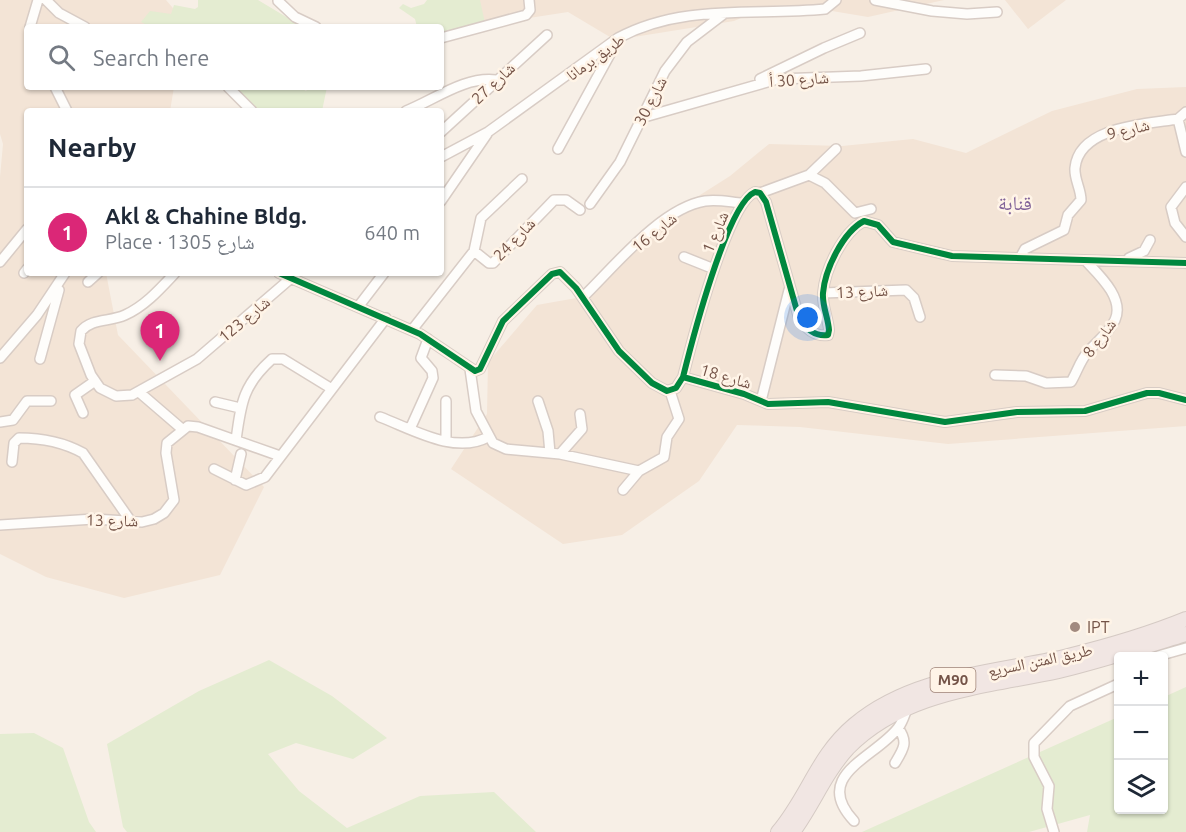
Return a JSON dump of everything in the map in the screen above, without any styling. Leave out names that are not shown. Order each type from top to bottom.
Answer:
[{"type":"highway","name":"طريق المتن السريع","points":[[778,832],[832,746],[854,725],[884,704],[919,689],[1065,657],[1186,619]]},
{"type":"highway","name":"طريق المتن السريع","points":[[793,832],[831,768],[849,747],[876,724],[908,706],[969,688],[1075,667],[1186,634]]},
{"type":"street","points":[[31,24],[38,0]]},
{"type":"street","points":[[46,0],[59,13],[79,24]]},
{"type":"street","points":[[277,0],[295,17],[310,24]]},
{"type":"street","points":[[444,37],[526,15],[530,10],[529,0]]},
{"type":"street","name":"طريق برمانا","points":[[444,155],[488,132],[618,38],[655,23],[697,14],[825,9],[836,0]]},
{"type":"street","points":[[874,0],[932,11],[967,14],[998,12]]},
{"type":"street","name":"شارع 30","points":[[590,204],[620,162],[660,79],[677,54],[687,42],[727,12]]},
{"type":"street","points":[[742,88],[860,33]]},
{"type":"street","name":"شارع 27","points":[[444,129],[548,35]]},
{"type":"street","points":[[558,148],[618,38]]},
{"type":"street","name":"شارع 30 أ","points":[[641,118],[778,79],[861,76],[926,69]]},
{"type":"street","points":[[413,108],[465,84],[478,80],[496,81]]},
{"type":"street","points":[[56,90],[66,108]]},
{"type":"street","points":[[231,90],[249,108]]},
{"type":"street","points":[[1182,116],[1186,152]]},
{"type":"street","name":"شارع 9","points":[[1020,258],[1025,249],[1060,233],[1066,227],[1068,215],[1081,200],[1075,167],[1085,147],[1115,129],[1182,116]]},
{"type":"street","points":[[444,197],[488,132]]},
{"type":"street","points":[[836,149],[809,175],[825,183],[855,213],[871,209]]},
{"type":"street","name":"شارع 1","points":[[670,391],[676,388],[683,377],[714,270],[742,203],[750,194],[760,193],[809,175]]},
{"type":"street","points":[[474,251],[481,218],[522,179]]},
{"type":"street","points":[[1186,187],[1171,207],[1175,223],[1186,237]]},
{"type":"street","points":[[760,193],[766,202],[789,288],[804,326],[815,334],[825,336],[829,330],[823,293],[828,271],[852,228],[864,221],[878,225],[893,242],[952,256],[1186,263]]},
{"type":"street","name":"شارع 24","points":[[412,330],[474,251],[489,263],[493,263],[554,200],[566,200],[580,210]]},
{"type":"street","name":"شارع 16","points":[[583,297],[645,237],[677,212],[706,200],[742,203]]},
{"type":"street","points":[[0,262],[24,234]]},
{"type":"street","points":[[1121,261],[1141,254],[1150,240]]},
{"type":"street","points":[[684,257],[714,270]]},
{"type":"street","name":"شارع 8","points":[[995,375],[1026,376],[1046,383],[1071,382],[1086,355],[1115,321],[1117,311],[1111,291],[1102,276],[1085,260]]},
{"type":"street","points":[[284,276],[412,330],[470,369],[480,369],[503,321],[552,274],[560,272],[569,278],[619,351],[659,388],[670,391],[679,418],[667,437],[664,457],[639,471],[623,490]]},
{"type":"street","points":[[0,358],[18,339],[64,276]]},
{"type":"street","points":[[40,358],[64,276]]},
{"type":"street","points":[[88,282],[95,276]]},
{"type":"street","points":[[172,276],[136,309],[113,319],[91,323],[81,331],[79,344],[95,381],[104,392],[116,396],[138,392],[182,429],[198,427],[279,456]]},
{"type":"street","points":[[358,307],[382,276]]},
{"type":"street","name":"شارع 123","points":[[138,392],[159,378],[197,359],[290,279]]},
{"type":"street","points":[[761,401],[789,288]]},
{"type":"street","name":"شارع 13","points":[[823,293],[906,290],[914,298],[920,317]]},
{"type":"street","points":[[214,469],[246,485],[260,481],[386,318]]},
{"type":"street","points":[[410,429],[433,378],[432,371],[421,358],[428,339]]},
{"type":"street","points":[[237,440],[240,408],[245,391],[256,375],[272,359],[278,358],[332,389]]},
{"type":"street","points":[[470,369],[472,400],[488,437],[506,449],[555,454],[639,471]]},
{"type":"street","name":"شارع 18","points":[[683,377],[774,405],[828,402],[953,422],[1017,412],[1085,411],[1147,393],[1186,400]]},
{"type":"street","points":[[83,413],[75,395],[95,381]]},
{"type":"street","points":[[0,422],[13,420],[27,401],[51,401]]},
{"type":"street","points":[[446,401],[446,441]]},
{"type":"street","points":[[538,401],[555,454]]},
{"type":"street","points":[[215,402],[240,408]]},
{"type":"street","points":[[555,454],[582,429],[580,414]]},
{"type":"street","points":[[380,417],[446,441],[470,444],[488,437]]},
{"type":"street","name":"شارع 13","points":[[0,525],[94,519],[142,522],[154,519],[164,513],[174,501],[166,448],[182,429]]},
{"type":"street","points":[[12,462],[15,443],[19,438],[63,443],[83,453],[130,520]]},
{"type":"street","points":[[235,480],[241,454]]},
{"type":"street","points":[[1168,654],[1186,648]]},
{"type":"street","points":[[1051,831],[1047,808],[1049,786],[1034,757],[1034,743],[1070,706],[1114,686]]},
{"type":"street","points":[[854,820],[840,800],[842,779],[855,764],[898,728],[908,706]]},
{"type":"street","points":[[895,763],[905,745],[904,735],[898,728]]},
{"type":"shaded area","points":[[0,0],[166,0],[184,21],[184,24],[24,24],[24,90],[174,90],[170,108],[24,108],[24,276],[107,276],[118,335],[264,487],[220,575],[124,598],[46,577],[0,554],[0,177],[3,144],[0,134]]},
{"type":"shaded area","points":[[436,0],[944,0],[868,17],[796,5],[769,6],[734,21],[615,40],[568,12],[451,30]]},
{"type":"shaded area","points":[[1005,0],[1066,0],[1028,29]]},
{"type":"shaded area","points":[[1186,87],[1186,426],[948,444],[800,427],[737,425],[699,481],[622,535],[563,544],[451,469],[487,414],[488,362],[537,305],[582,297],[645,230],[730,176],[769,144],[842,146],[913,139],[966,153],[1052,111],[1137,89]]},
{"type":"green space","points":[[198,0],[258,0],[298,24],[145,24],[141,22],[150,11],[171,14],[174,5],[195,9],[198,7]]},
{"type":"green space","points":[[427,0],[480,0],[485,23],[444,35],[444,24],[416,24],[415,19],[399,8],[403,4],[411,8],[424,4]]},
{"type":"green space","points":[[238,90],[326,90],[323,108],[257,108]]},
{"type":"green space","points":[[269,660],[332,696],[387,738],[353,759],[296,743],[268,754],[299,791],[347,828],[420,796],[494,792],[536,832],[127,832],[123,827],[107,744],[199,691]]},
{"type":"green space","points":[[1186,687],[1186,832],[1087,832],[1090,815],[1029,832],[862,832],[1114,719],[1114,814],[1168,814],[1168,695]]},
{"type":"green space","points":[[34,733],[63,748],[89,822],[96,832],[0,832],[0,734]]},
{"type":"cycle path","points":[[286,276],[420,334],[475,371],[480,369],[503,321],[552,274],[560,272],[576,288],[619,351],[652,383],[667,391],[676,388],[683,377],[702,307],[722,247],[744,202],[755,192],[760,193],[766,202],[799,318],[807,328],[819,335],[828,335],[829,330],[823,302],[827,273],[842,242],[856,226],[864,221],[878,225],[893,242],[952,256],[1186,263]]},
{"type":"cycle path","points":[[683,377],[744,394],[768,404],[828,402],[945,422],[1017,412],[1085,411],[1147,393],[1159,393],[1186,400]]},
{"type":"place","name":"Akl & Chahine Bldg.","points":[[160,361]]},
{"type":"place","name":"IPT","points":[[1075,627]]},
{"type":"district","name":"قنابة","points":[[1015,203]]}]
